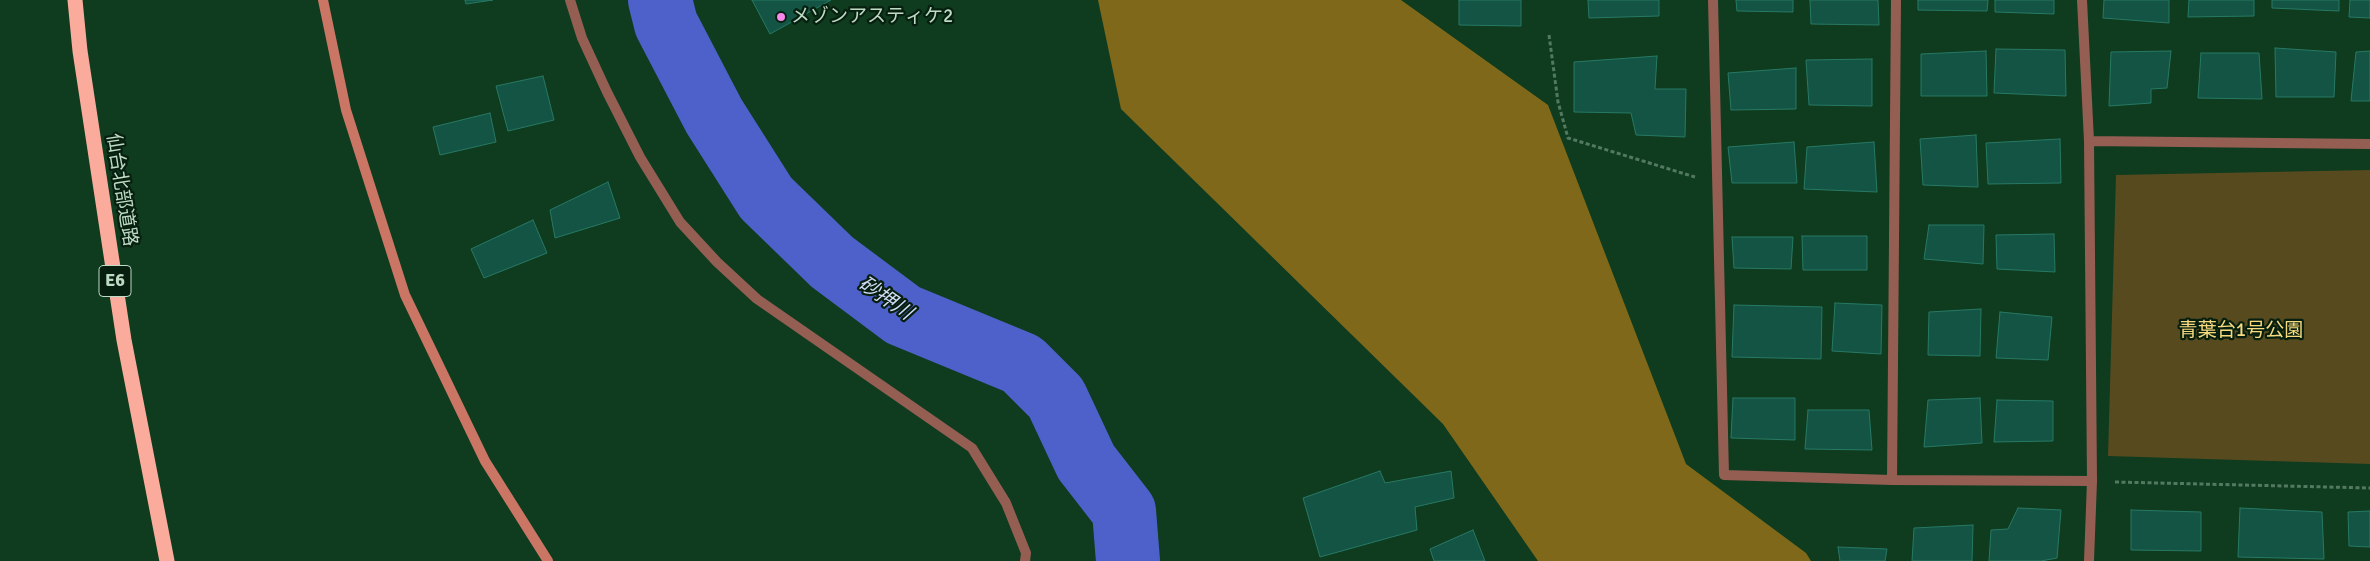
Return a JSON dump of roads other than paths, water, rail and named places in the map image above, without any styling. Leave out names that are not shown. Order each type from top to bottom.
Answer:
[{"type":"highway","name":"仙台北部道路","points":[[75,0],[80,50],[124,340],[167,561]]},
{"type":"street","points":[[323,0],[346,110],[405,295],[485,461],[548,561]]},
{"type":"street","points":[[570,0],[582,38],[607,92],[640,157],[680,222],[717,262],[757,299],[972,448],[1006,503],[1026,553],[1025,561]]},
{"type":"street","points":[[1713,0],[1724,475],[1892,480],[2092,481]]},
{"type":"street","points":[[1892,480],[1896,0]]},
{"type":"street","points":[[2082,0],[2089,141],[2092,481],[2089,561]]},
{"type":"street","points":[[2089,141],[2370,144]]},
{"type":"waterway","name":"砂押川","points":[[660,0],[666,24],[714,116],[766,198],[832,262],[903,315],[1022,364],[1056,398],[1086,462],[1124,511],[1128,561]]},
{"type":"place","name":"メゾンアスティケ2","points":[[781,17]]},
{"type":"park label","name":"青葉台1号公園","points":[[2241,331]]}]
